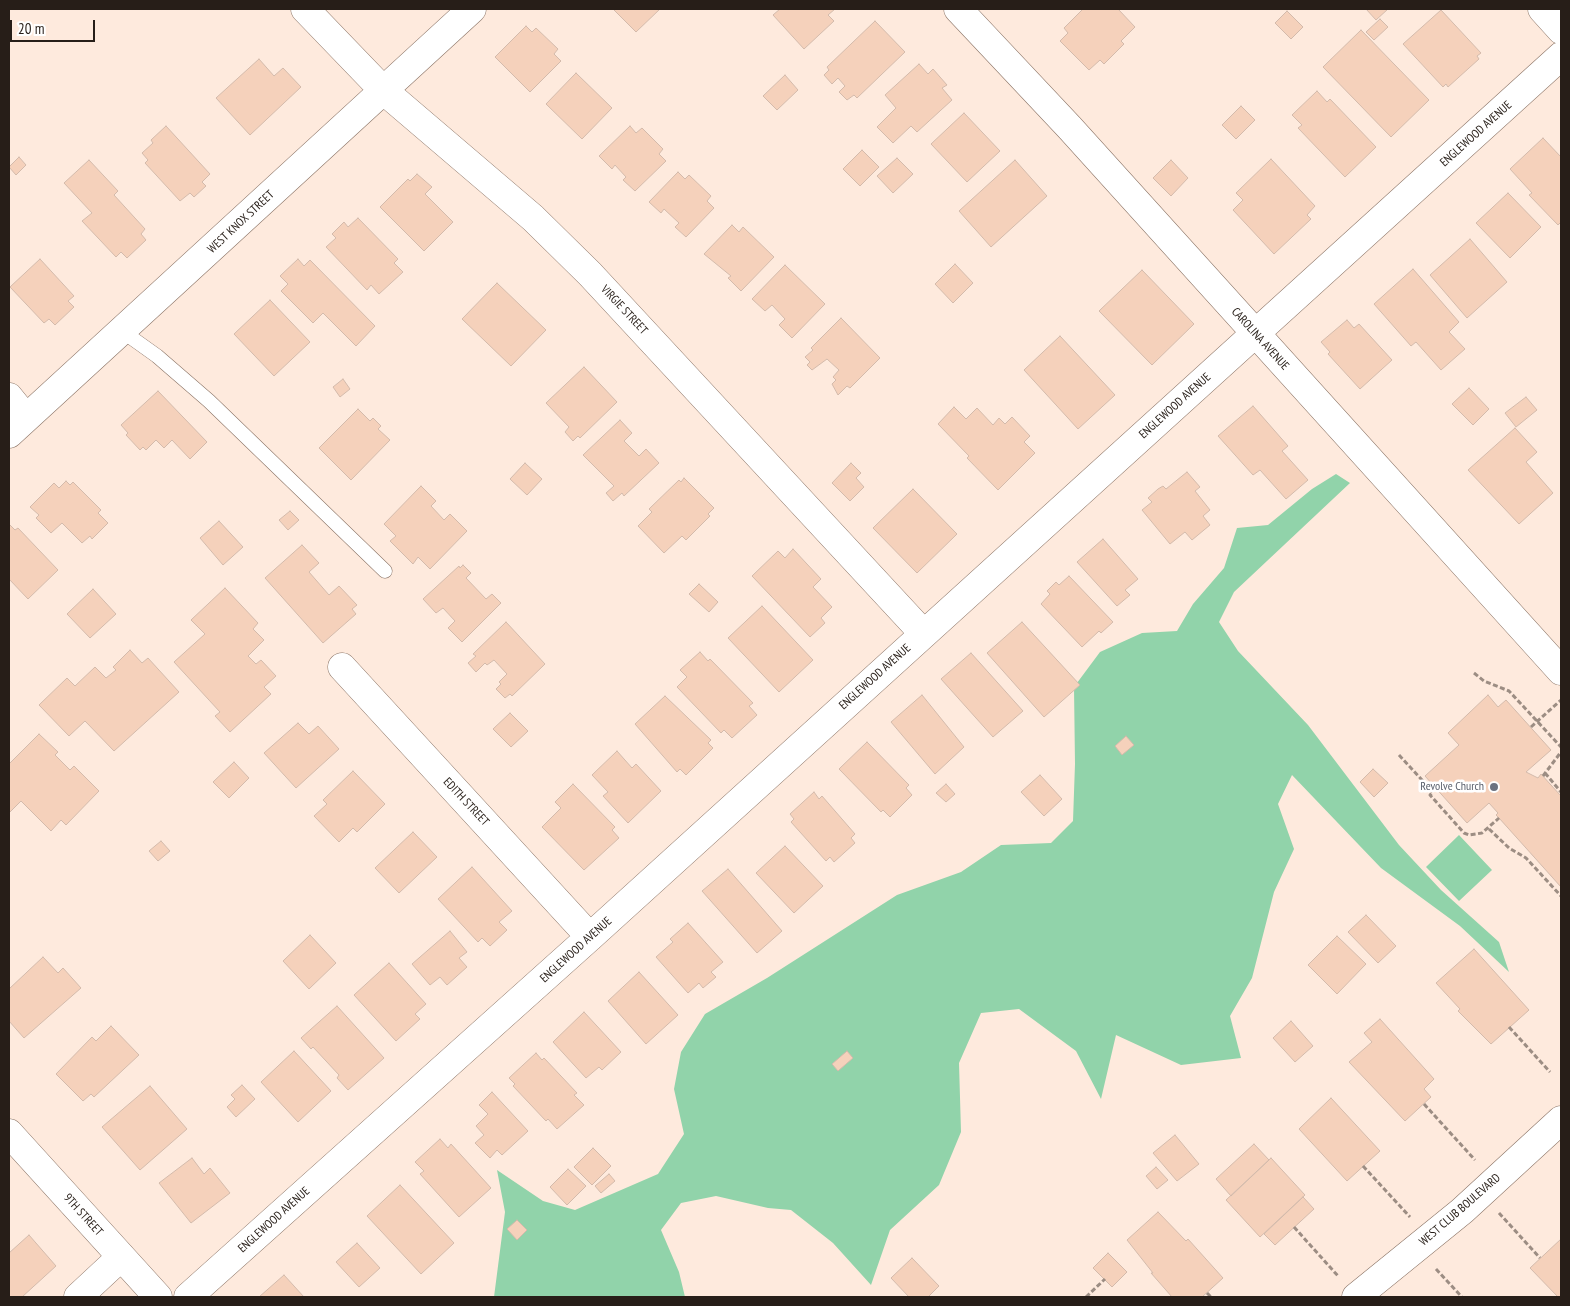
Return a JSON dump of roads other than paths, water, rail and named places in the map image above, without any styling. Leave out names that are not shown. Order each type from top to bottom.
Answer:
[{"type":"street","name":"VIRGIE STREET","points":[[305,9],[383,90],[533,218],[590,274],[923,633]]},
{"type":"street","name":"WEST KNOX STREET","points":[[18,426],[472,9]]},
{"type":"street","name":"CAROLINA AVENUE","points":[[958,9],[1070,128],[1561,671]]},
{"type":"street","points":[[1542,9],[1561,30]]},
{"type":"street","name":"ENGLEWOOD AVENUE","points":[[188,1297],[590,937],[1561,56]]},
{"type":"street","points":[[9,397],[18,426]]},
{"type":"street","name":"EDITH STREET","points":[[342,667],[590,937]]},
{"type":"street","name":"WEST CLUB BOULEVARD","points":[[1356,1297],[1462,1211],[1561,1120]]},
{"type":"street","name":"9TH STREET","points":[[9,1133],[158,1297]]},
{"type":"street","points":[[78,1297],[121,1257]]},
{"type":"lane","points":[[122,331],[157,356],[209,401],[386,571]]},
{"type":"place","name":"Revolve Church","points":[[1494,787]]}]
